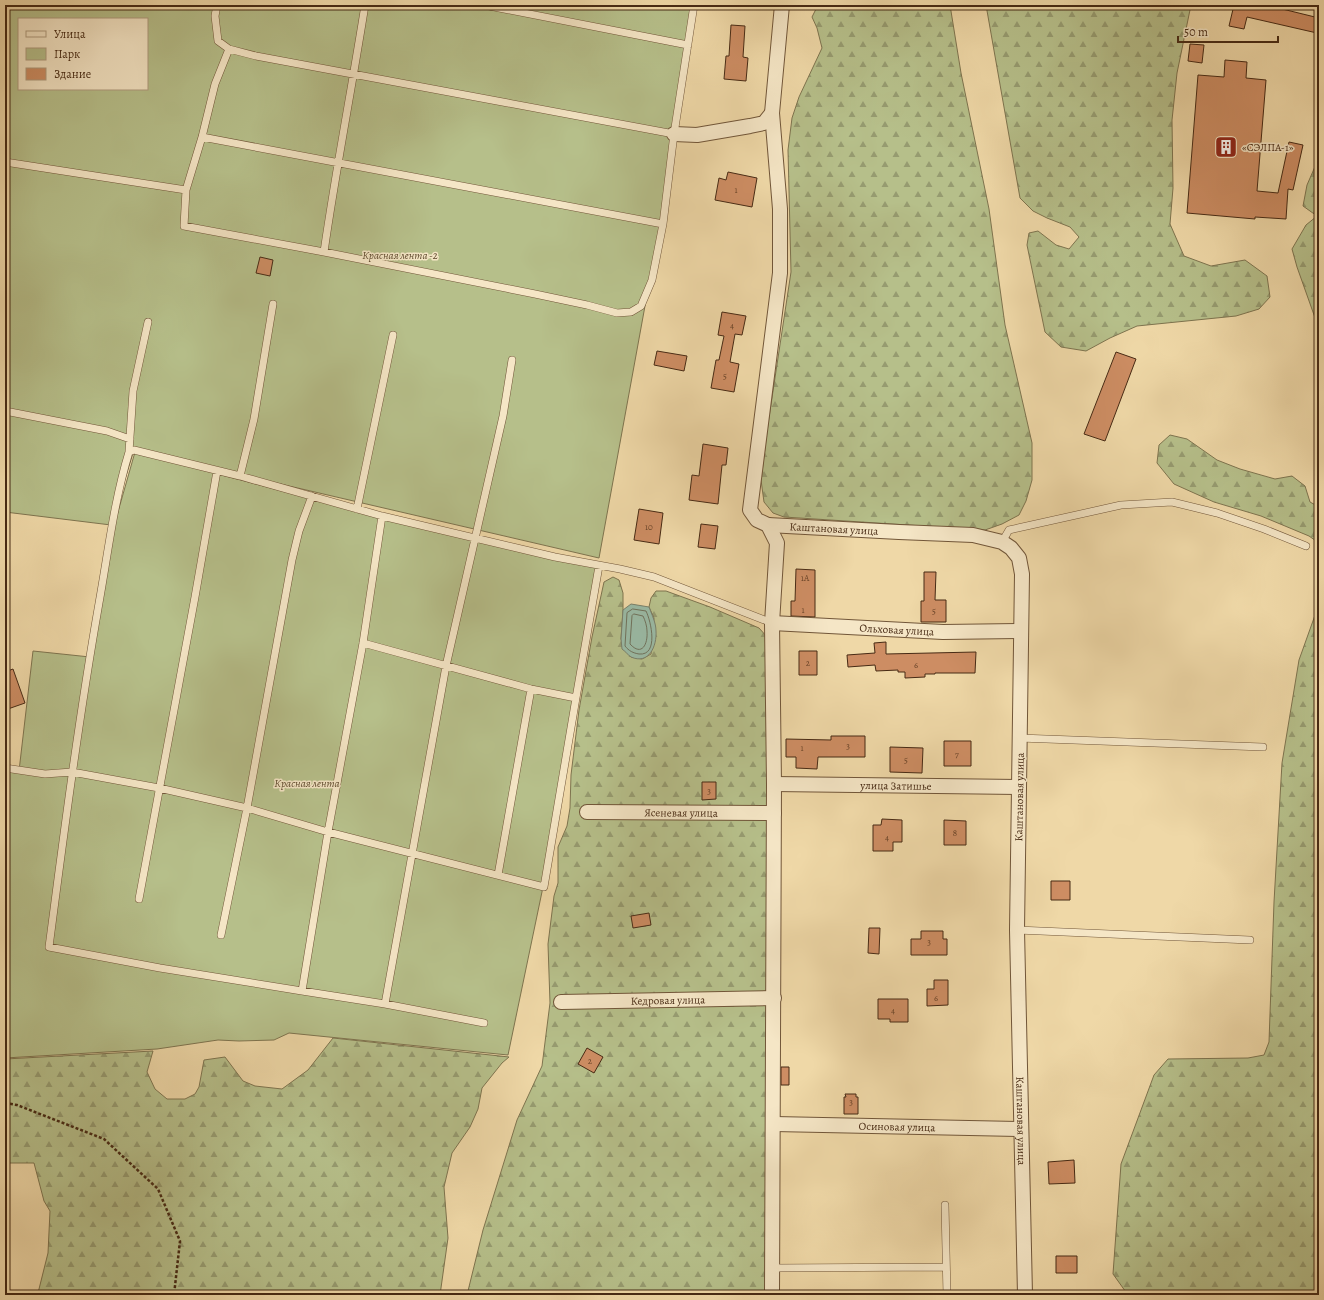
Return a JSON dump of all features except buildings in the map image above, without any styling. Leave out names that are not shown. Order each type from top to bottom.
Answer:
[{"type":"street","points":[[772,1295],[774,1124],[774,784],[772,623],[778,543],[768,525],[757,520],[750,510],[780,273],[780,209],[772,113],[782,5]]},
{"type":"street","points":[[674,134],[697,136],[764,123],[772,113]]},
{"type":"street","name":"Каштановая улица","points":[[768,525],[973,535],[1002,542],[1011,548],[1019,558],[1022,574],[1017,930],[1025,1295]]},
{"type":"street","name":"Ольховая улица","points":[[772,623],[943,632],[1021,631]]},
{"type":"street","name":"улица Затишье","points":[[774,784],[1018,787]]},
{"type":"street","name":"Ясеневая улица","points":[[587,812],[774,813]]},
{"type":"street","name":"Кедровая улица","points":[[561,1002],[774,998]]},
{"type":"street","name":"Осиновая улица","points":[[774,1124],[1021,1129]]},
{"type":"lane","points":[[217,5],[215,16],[218,41],[229,49],[256,56],[674,134]]},
{"type":"lane","points":[[324,252],[365,5]]},
{"type":"lane","points":[[484,5],[688,45]]},
{"type":"lane","points":[[229,49],[215,84],[202,137],[186,190],[184,226],[535,294],[616,313],[631,312],[641,306],[652,280],[662,224],[694,5]]},
{"type":"lane","points":[[202,137],[662,224]]},
{"type":"lane","points":[[5,162],[186,190]]},
{"type":"lane","points":[[240,476],[254,419],[273,304]]},
{"type":"lane","points":[[148,322],[133,392],[129,452],[124,466],[90,655],[72,772],[49,947],[160,968],[302,992],[385,1004],[484,1023]]},
{"type":"lane","points":[[357,509],[393,336]]},
{"type":"lane","points":[[385,1004],[446,666],[503,416],[512,360]]},
{"type":"lane","points":[[5,411],[107,431],[130,439]]},
{"type":"lane","points":[[129,452],[134,450],[240,476],[382,516],[599,566],[654,577],[772,623]]},
{"type":"lane","points":[[139,899],[217,471]]},
{"type":"lane","points":[[221,935],[247,808],[292,560],[299,531],[312,496]]},
{"type":"lane","points":[[1002,542],[1009,530],[1121,505],[1172,502],[1224,516],[1264,529],[1306,546]]},
{"type":"lane","points":[[302,992],[328,832],[363,643],[382,516]]},
{"type":"lane","points":[[5,768],[45,774],[72,772],[159,788],[247,808],[328,832],[544,887],[599,566]]},
{"type":"lane","points":[[363,643],[530,689],[576,698]]},
{"type":"lane","points":[[498,875],[530,689]]},
{"type":"lane","points":[[1020,738],[1262,747]]},
{"type":"lane","points":[[1017,930],[1250,940]]},
{"type":"lane","points":[[945,1205],[947,1295]]},
{"type":"lane","points":[[772,1268],[946,1267]]},
{"type":"path","points":[[5,1103],[17,1105],[104,1139],[158,1189],[180,1241],[174,1295]]},
{"type":"green space","name":"Красная лента -2","points":[[5,5],[694,5],[663,224],[647,295],[599,558],[134,450],[111,525],[5,512]]},
{"type":"green space","points":[[818,5],[950,5],[961,73],[989,209],[1005,325],[1032,443],[1032,480],[1026,501],[1019,515],[1002,524],[985,530],[784,517],[773,513],[764,502],[761,480],[791,272],[788,150],[792,118],[799,97],[822,48],[817,28],[812,17]]},
{"type":"green space","points":[[986,5],[1191,5],[1177,73],[1172,120],[1173,188],[1170,224],[1184,256],[1211,266],[1245,260],[1267,276],[1270,297],[1259,309],[1236,316],[1137,326],[1086,351],[1061,347],[1045,332],[1027,245],[1029,233],[1038,231],[1056,245],[1069,249],[1079,237],[1070,227],[1033,211],[1020,198]]},
{"type":"green space","points":[[1317,162],[1319,162],[1319,329],[1292,249],[1306,225],[1317,216],[1303,206],[1307,185]]},
{"type":"green space","points":[[1170,435],[1187,439],[1217,460],[1240,469],[1275,479],[1292,476],[1305,486],[1310,502],[1319,507],[1319,543],[1309,536],[1261,516],[1214,502],[1174,484],[1157,463],[1159,445]]},
{"type":"green space","name":"Красная лента","points":[[135,452],[301,496],[598,566],[543,887],[508,1055],[289,1033],[274,1040],[218,1040],[157,1049],[5,1058],[5,769],[19,771],[33,651],[90,657],[114,526]]},
{"type":"green space","points":[[613,577],[619,580],[623,593],[621,639],[631,657],[642,659],[651,654],[654,618],[649,607],[651,598],[656,591],[666,591],[710,607],[759,628],[768,638],[765,1295],[467,1295],[483,1230],[517,1120],[542,1066],[550,1003],[548,944],[554,896],[558,883],[558,847],[567,826],[570,808],[571,775],[579,710],[592,637],[604,582]]},
{"type":"green space","points":[[1319,604],[1319,1295],[1128,1295],[1113,1274],[1121,1164],[1154,1075],[1168,1059],[1248,1058],[1264,1055],[1269,1042],[1274,902],[1282,763],[1299,660]]},
{"type":"green space","points":[[333,1038],[509,1057],[502,1063],[482,1088],[478,1109],[470,1127],[452,1153],[444,1187],[448,1238],[440,1295],[33,1295],[38,1293],[48,1253],[50,1211],[44,1201],[34,1163],[5,1163],[5,1059],[153,1051],[147,1072],[155,1089],[167,1099],[185,1099],[195,1094],[199,1087],[204,1060],[225,1057],[243,1081],[255,1086],[282,1089],[308,1070]]},
{"type":"water","points":[[631,604],[649,607],[654,619],[656,631],[655,643],[651,653],[643,658],[637,659],[631,657],[622,649],[621,639],[623,610]]},
{"type":"place","name":"«СЭЛПА-1»","points":[[1226,147]]}]
